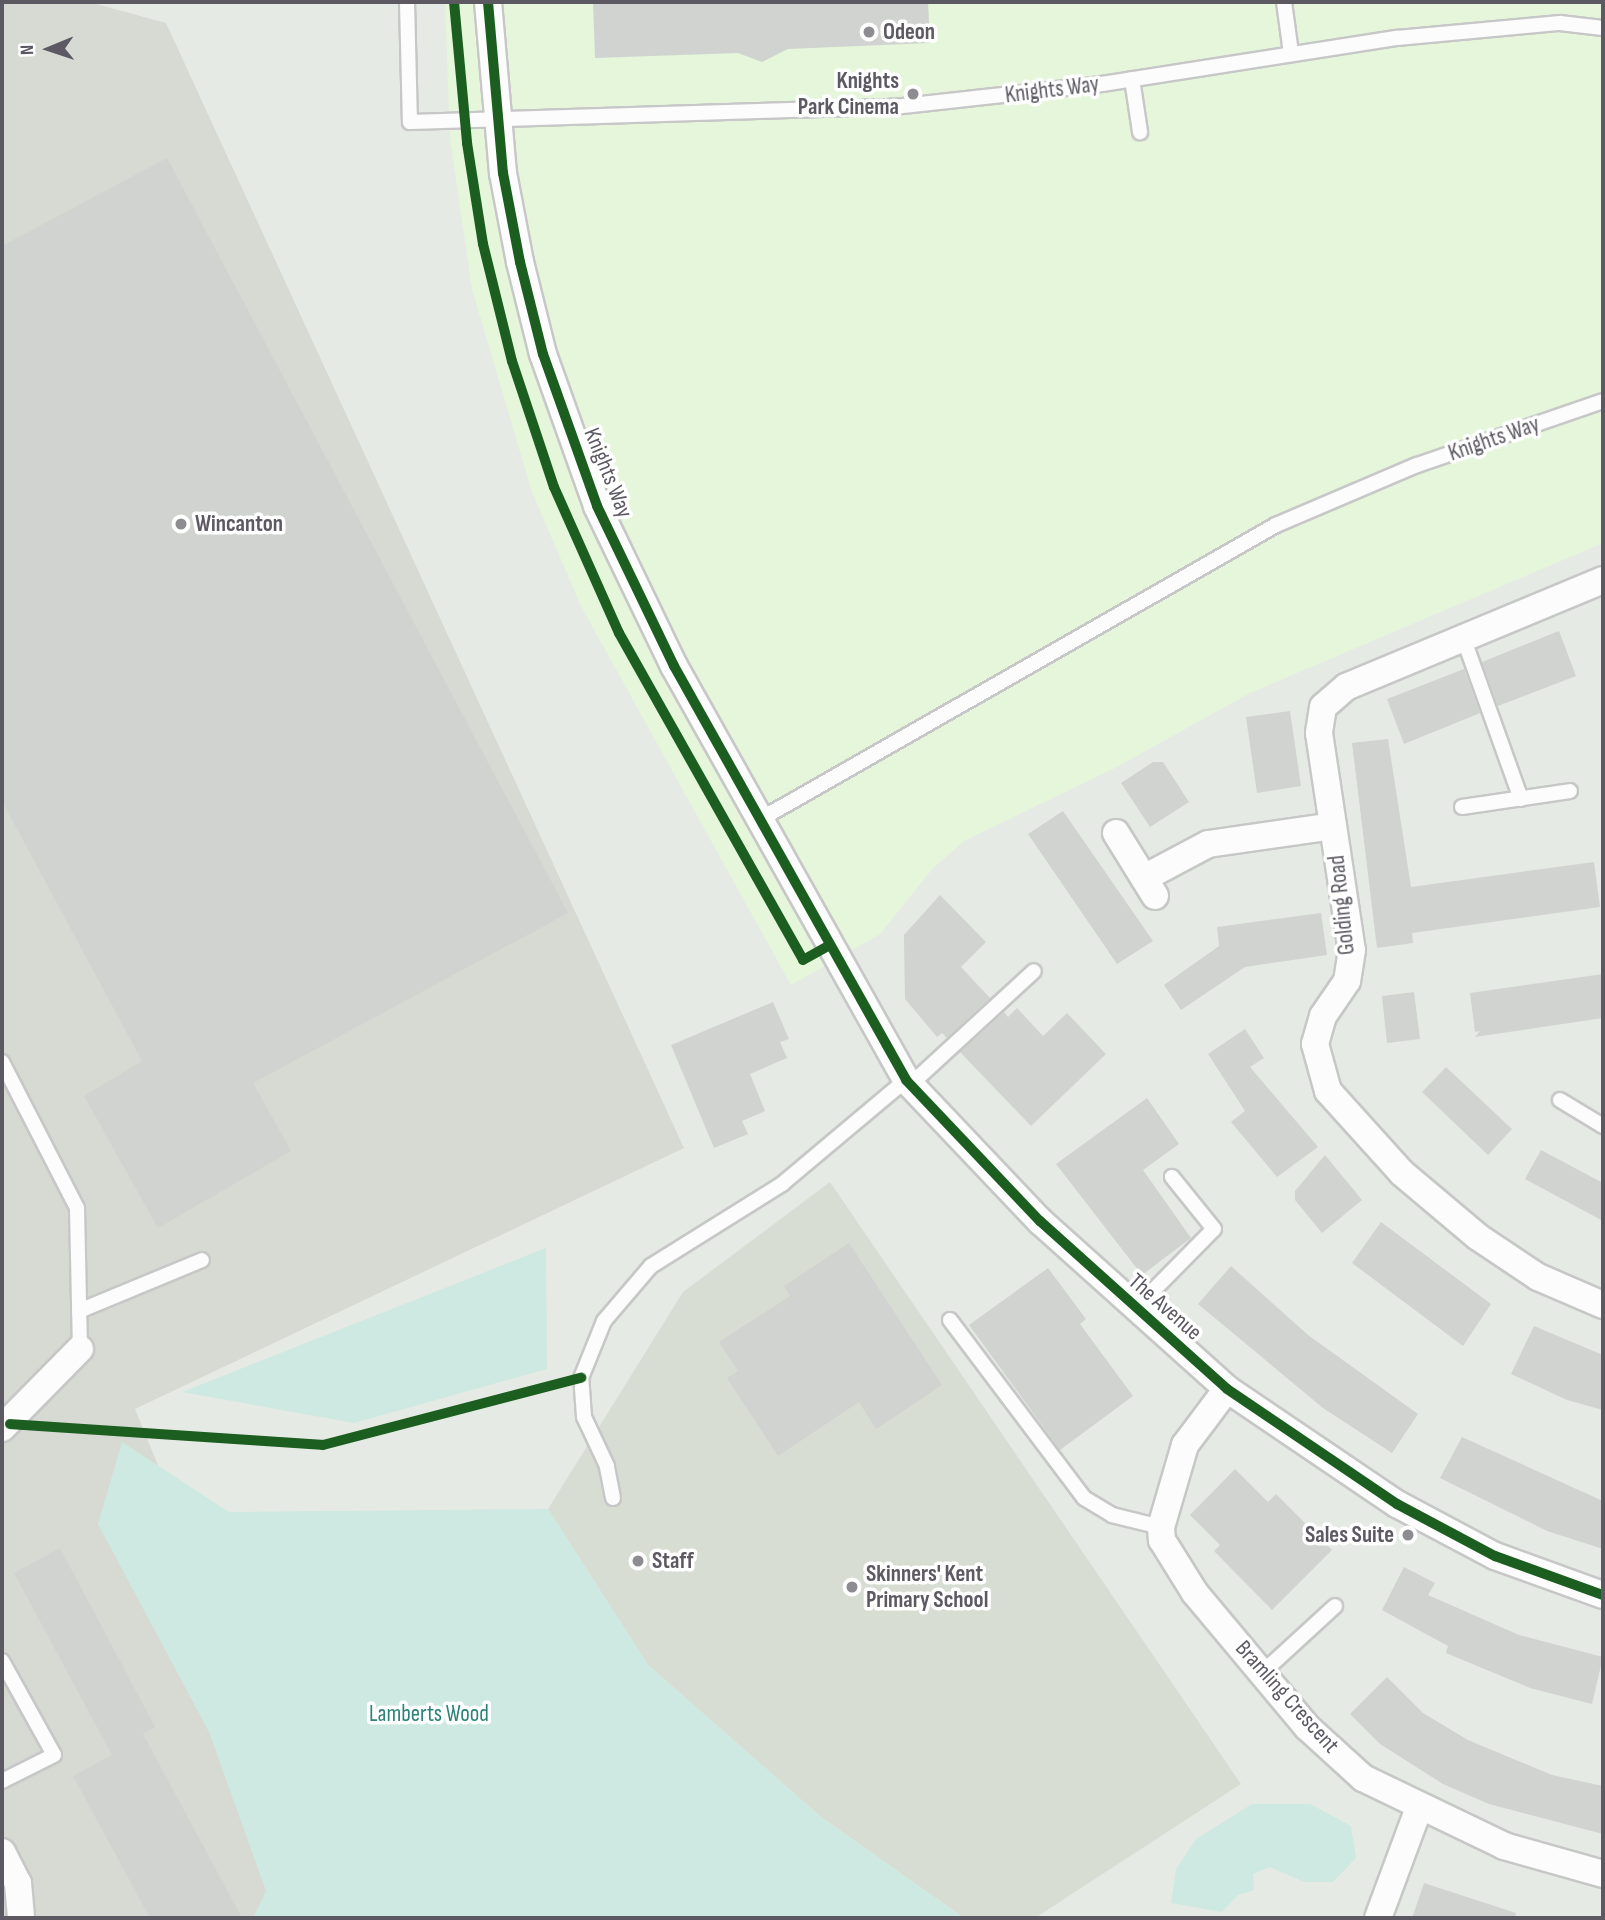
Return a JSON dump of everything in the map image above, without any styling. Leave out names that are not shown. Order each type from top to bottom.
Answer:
[{"type":"street","name":"Knights Way","points":[[488,2],[497,121],[523,274],[579,459],[649,616],[813,918]]},
{"type":"street","name":"Golding Road","points":[[1603,580],[1463,636],[1346,687],[1323,707],[1319,733],[1352,950],[1347,981],[1323,1016],[1315,1044],[1328,1091],[1402,1173],[1478,1237],[1538,1277],[1603,1305]]},
{"type":"street","points":[[1116,833],[1149,887],[1208,844],[1333,826]]},
{"type":"street","name":"The Avenue","points":[[813,918],[908,1083],[1040,1221],[1227,1389],[1396,1504],[1495,1556],[1603,1595]]},
{"type":"street","points":[[2,1428],[80,1349]]},
{"type":"street","points":[[1161,1527],[1185,1445],[1227,1389]]},
{"type":"street","name":"Bramling Crescent","points":[[1161,1527],[1175,1565],[1307,1727],[1363,1778],[1419,1808],[1504,1846],[1603,1874]]},
{"type":"street","points":[[1378,1918],[1419,1808]]},
{"type":"street","points":[[2,1852],[18,1883],[21,1918]]},
{"type":"lane","points":[[407,2],[410,122],[497,121]]},
{"type":"lane","points":[[1284,2],[1291,53]]},
{"type":"lane","name":"Knights Way","points":[[497,121],[868,108],[1132,79],[1291,53],[1532,26],[1603,27]]},
{"type":"lane","points":[[1132,79],[1140,132]]},
{"type":"lane","name":"Knights Way","points":[[759,820],[1276,525],[1416,465],[1603,401]]},
{"type":"lane","points":[[1463,636],[1521,799]]},
{"type":"lane","points":[[1462,807],[1570,791]]},
{"type":"lane","points":[[613,1497],[607,1466],[584,1417],[581,1378],[604,1321],[651,1266],[782,1184],[908,1083],[1034,971]]},
{"type":"lane","points":[[2,1062],[77,1208],[80,1349]]},
{"type":"lane","points":[[1560,1100],[1603,1126]]},
{"type":"lane","points":[[1135,1309],[1214,1229],[1171,1177]]},
{"type":"lane","points":[[79,1311],[202,1260]]},
{"type":"lane","points":[[950,1320],[1084,1498],[1112,1515],[1161,1527]]},
{"type":"lane","points":[[1262,1673],[1335,1606]]},
{"type":"lane","points":[[2,1661],[54,1755],[2,1781]]},
{"type":"shaded area","points":[[2,2],[89,2],[166,23],[684,1148],[135,1409],[343,1918],[2,1918]]},
{"type":"shaded area","points":[[445,2],[1603,2],[1603,543],[1250,693],[1115,768],[964,841],[933,868],[880,934],[791,985],[581,606],[532,492],[472,289],[450,138]]},
{"type":"shaded area","name":"Skinners' Kent Primary School","points":[[830,1182],[1241,1784],[1035,1918],[964,1918],[821,1817],[648,1665],[548,1509],[683,1292]]},
{"type":"green space","points":[[546,1248],[547,1369],[354,1423],[182,1392]]},
{"type":"green space","name":"Lamberts Wood","points":[[122,1442],[229,1512],[548,1509],[648,1665],[821,1817],[964,1918],[253,1918],[266,1891],[209,1732],[98,1524]]},
{"type":"green space","points":[[1252,1804],[1310,1804],[1351,1826],[1356,1858],[1333,1882],[1304,1882],[1270,1867],[1253,1874],[1254,1890],[1238,1895],[1222,1912],[1171,1903],[1176,1869],[1196,1839]]},
{"type":"building","name":"Odeon","points":[[593,2],[928,2],[930,43],[788,49],[762,62],[738,53],[595,58]]},
{"type":"building","name":"Wincanton","points":[[167,158],[568,913],[253,1083],[291,1151],[158,1228],[84,1096],[142,1061],[2,801],[2,246]]},
{"type":"building","points":[[1559,631],[1576,676],[1498,706],[1482,662]]},
{"type":"building","points":[[1464,669],[1480,713],[1404,744],[1387,699]]},
{"type":"building","points":[[1290,711],[1301,786],[1257,793],[1246,717]]},
{"type":"building","points":[[1388,739],[1411,887],[1594,862],[1600,907],[1412,933],[1413,943],[1377,948],[1352,743]]},
{"type":"building","points":[[1153,762],[1163,762],[1189,802],[1150,827],[1121,783]]},
{"type":"building","points":[[1063,811],[1153,941],[1117,964],[1028,834]]},
{"type":"building","points":[[940,895],[986,942],[961,967],[990,998],[947,1038],[942,1033],[937,1037],[905,999],[904,935]]},
{"type":"building","points":[[1321,913],[1327,955],[1245,967],[1181,1010],[1164,985],[1219,946],[1217,927]]},
{"type":"building","points":[[1603,974],[1603,1018],[1475,1037],[1480,1031],[1475,1032],[1470,993]]},
{"type":"building","points":[[1414,992],[1420,1039],[1387,1043],[1382,996]]},
{"type":"building","points":[[773,1002],[789,1039],[780,1042],[787,1058],[750,1074],[765,1111],[742,1121],[748,1134],[714,1148],[671,1045]]},
{"type":"building","points":[[1017,1008],[1043,1036],[1067,1013],[1106,1054],[1031,1126],[960,1052],[1004,1012],[1008,1017]]},
{"type":"building","points":[[1245,1029],[1264,1058],[1250,1067],[1318,1147],[1277,1177],[1231,1122],[1245,1111],[1208,1054]]},
{"type":"building","points":[[1446,1067],[1512,1129],[1488,1155],[1422,1092]]},
{"type":"building","points":[[1147,1098],[1179,1144],[1143,1170],[1191,1238],[1142,1275],[1056,1164]]},
{"type":"building","points":[[1541,1150],[1603,1183],[1603,1221],[1525,1179]]},
{"type":"building","points":[[1325,1155],[1362,1200],[1322,1233],[1295,1200],[1295,1191]]},
{"type":"building","points":[[1381,1222],[1491,1304],[1463,1346],[1352,1263]]},
{"type":"building","points":[[849,1243],[942,1385],[876,1429],[859,1402],[778,1456],[727,1378],[738,1371],[719,1342],[790,1296],[784,1286]]},
{"type":"building","points":[[1231,1266],[1308,1335],[1418,1414],[1392,1453],[1323,1408],[1198,1304]]},
{"type":"building","points":[[1048,1268],[1086,1319],[1080,1324],[1133,1396],[1060,1450],[969,1325]]},
{"type":"building","points":[[1534,1326],[1603,1355],[1603,1410],[1567,1400],[1511,1374]]},
{"type":"building","points":[[1462,1437],[1603,1501],[1603,1549],[1547,1531],[1440,1478]]},
{"type":"building","points":[[1235,1469],[1268,1502],[1276,1494],[1332,1550],[1272,1610],[1214,1551],[1220,1545],[1190,1515]]},
{"type":"building","points":[[60,1548],[155,1727],[143,1734],[242,1918],[150,1918],[73,1776],[112,1755],[14,1573]]},
{"type":"building","points":[[1404,1567],[1435,1583],[1428,1595],[1519,1635],[1603,1657],[1592,1704],[1530,1688],[1446,1653],[1448,1646],[1382,1610]]},
{"type":"building","points":[[1387,1677],[1423,1713],[1468,1740],[1552,1775],[1603,1786],[1603,1834],[1489,1804],[1443,1784],[1380,1744],[1350,1714]]},
{"type":"building","points":[[1424,1883],[1516,1913],[1515,1918],[1412,1918]]},
{"type":"cycle path","points":[[454,2],[467,143],[483,244],[512,361],[554,487],[619,633],[803,960],[828,946]]},
{"type":"cycle path","points":[[488,2],[503,173],[520,262],[543,354],[597,506],[674,666],[906,1080],[1040,1221],[1227,1389],[1397,1504],[1495,1556],[1603,1595]]},
{"type":"cycle path","points":[[10,1424],[323,1445],[581,1378]]},
{"type":"place","name":"Odeon","points":[[869,32]]},
{"type":"place","name":"Knights Park Cinema","points":[[913,94]]},
{"type":"place","name":"Wincanton","points":[[181,524]]},
{"type":"place","name":"Sales Suite","points":[[1408,1535]]},
{"type":"place","name":"Staff","points":[[638,1561]]},
{"type":"place","name":"Skinners' Kent Primary School","points":[[852,1587]]}]
